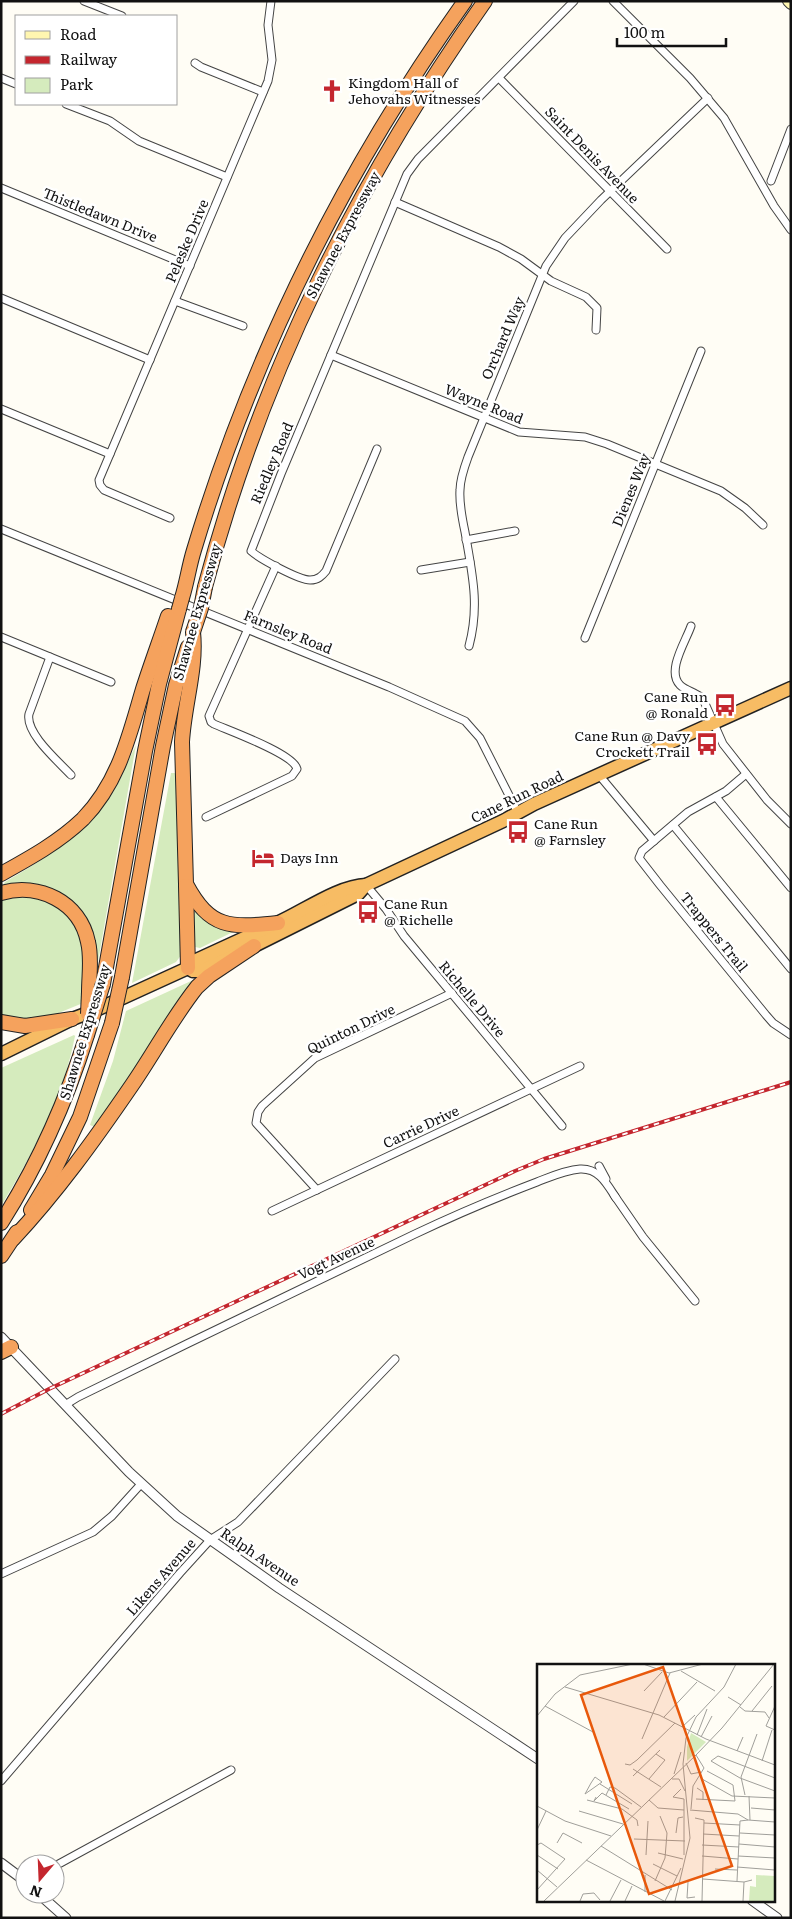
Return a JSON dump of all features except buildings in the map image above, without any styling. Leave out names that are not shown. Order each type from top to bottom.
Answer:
[{"type":"highway","name":"Shawnee Expressway","points":[[1,1222],[27,1182],[51,1134],[71,1084],[103,984],[146,743],[159,684],[193,553],[218,477],[266,353],[295,290],[358,168],[412,78],[465,1]]},
{"type":"highway","name":"Shawnee Expressway","points":[[1,1256],[42,1193],[70,1140],[90,1093],[112,1023],[176,685],[201,608],[227,509],[261,412],[298,322],[324,268],[384,156],[429,84],[485,1]]},
{"type":"highway","points":[[1,874],[66,834],[83,819],[106,790],[127,746],[144,688],[169,616],[179,609]]},
{"type":"highway","points":[[188,968],[182,742],[183,724],[195,650],[193,632]]},
{"type":"highway","name":"Cane Run Road","points":[[188,968],[193,971],[199,971],[254,946],[358,894],[366,886],[518,813],[791,688]]},
{"type":"highway","points":[[186,884],[195,901],[206,913],[217,920],[245,926],[278,923]]},
{"type":"highway","name":"Cane Run Road","points":[[1,1054],[72,1019],[188,968],[192,962],[339,893],[356,886],[366,886]]},
{"type":"highway","points":[[1,893],[17,889],[43,892],[60,900],[81,922],[88,941],[90,955],[87,1035]]},
{"type":"highway","points":[[13,1239],[43,1207],[62,1182],[132,1085],[197,987],[209,976],[254,946]]},
{"type":"highway","points":[[1,1022],[25,1026],[72,1019]]},
{"type":"street","points":[[84,1],[119,15]]},
{"type":"street","name":"Peleske Drive","points":[[170,518],[104,490],[99,480],[263,92],[271,67],[268,25],[271,1]]},
{"type":"street","name":"Riedley Road","points":[[276,566],[252,552],[251,546],[395,202],[412,166],[574,1]]},
{"type":"street","points":[[613,1],[708,98],[732,129],[769,198],[791,230]]},
{"type":"street","points":[[195,63],[263,92]]},
{"type":"street","points":[[1,78],[15,84]]},
{"type":"street","name":"Saint Denis Avenue","points":[[499,78],[667,250]]},
{"type":"street","name":"Orchard Way","points":[[470,646],[475,624],[476,603],[460,508],[461,478],[549,260],[565,238],[610,190],[708,98]]},
{"type":"street","points":[[68,105],[110,122],[139,141],[227,178]]},
{"type":"street","points":[[771,181],[791,129]]},
{"type":"street","name":"Thistledawn Drive","points":[[1,188],[190,266]]},
{"type":"street","points":[[395,202],[499,247],[551,281],[581,294],[594,304],[598,310],[596,330]]},
{"type":"street","points":[[1,298],[150,360]]},
{"type":"street","points":[[175,301],[243,326]]},
{"type":"street","name":"Dienes Way","points":[[585,638],[701,351]]},
{"type":"street","name":"Wayne Road","points":[[331,355],[507,428],[529,434],[585,437],[598,440],[721,491],[745,508],[763,525]]},
{"type":"street","points":[[1,409],[110,454]]},
{"type":"street","points":[[206,817],[292,776],[297,769],[294,762],[271,748],[214,724],[210,720],[210,712],[276,566],[308,580],[317,579],[326,571],[377,449]]},
{"type":"street","name":"Farnsley Road","points":[[1,529],[416,698],[465,721],[480,738],[518,813]]},
{"type":"street","points":[[466,540],[514,531]]},
{"type":"street","points":[[421,570],[470,562]]},
{"type":"street","points":[[691,626],[675,665],[676,680],[682,687],[703,699],[723,744],[767,800],[791,824]]},
{"type":"street","points":[[1,637],[111,682]]},
{"type":"street","points":[[50,657],[29,714],[28,724],[34,734],[71,775]]},
{"type":"street","points":[[599,776],[654,841],[688,812],[716,797],[746,774]]},
{"type":"street","points":[[716,797],[791,888]]},
{"type":"street","points":[[673,825],[791,969]]},
{"type":"street","name":"Trappers Trail","points":[[654,841],[639,855],[642,863],[766,1015],[773,1023],[791,1035]]},
{"type":"street","name":"Richelle Drive","points":[[366,886],[386,909],[404,936],[562,1126]]},
{"type":"street","name":"Quinton Drive","points":[[318,1190],[256,1123],[259,1109],[315,1058],[452,993]]},
{"type":"street","name":"Carrie Drive","points":[[272,1212],[580,1066]]},
{"type":"street","name":"Vogt Avenue","points":[[599,1166],[616,1198]]},
{"type":"street","name":"Vogt Avenue","points":[[65,1405],[210,1332],[444,1220],[566,1171],[579,1169],[592,1171],[602,1177],[643,1238],[695,1301]]},
{"type":"street","name":"Ralph Avenue","points":[[1,1336],[6,1350],[65,1405],[141,1484],[177,1516],[272,1582],[537,1758]]},
{"type":"street","name":"Likens Avenue","points":[[1,1781],[210,1540],[238,1522],[395,1359]]},
{"type":"street","points":[[1,1574],[93,1532],[105,1524],[141,1484]]},
{"type":"street","points":[[65,1861],[231,1770]]},
{"type":"street","points":[[1,1863],[15,1874]]},
{"type":"street","points":[[755,1902],[777,1918]]},
{"type":"street","points":[[50,1904],[66,1918]]},
{"type":"green space","points":[[136,745],[97,966],[77,909],[3,885],[67,842],[94,817],[116,787]]},
{"type":"green space","points":[[171,773],[176,773],[182,954],[176,962],[132,983]]},
{"type":"green space","points":[[30,894],[64,908],[84,940],[83,1003],[44,1019],[33,1020],[1,1017],[1,897]]},
{"type":"green space","points":[[194,910],[207,921],[235,931],[200,948],[195,947]]},
{"type":"green space","points":[[204,975],[97,1128],[90,1125],[113,1061],[126,1011]]},
{"type":"green space","points":[[74,1035],[70,1059],[55,1103],[24,1166],[1,1206],[1,1068]]},
{"type":"railway","points":[[1,1414],[49,1389],[515,1171],[544,1159],[791,1082]]},
{"type":"place","name":"Kingdom Hall of Jehovahs Witnesses","points":[[332,91]]},
{"type":"place","name":"Cane Run @ Ronald","points":[[725,705]]},
{"type":"place","name":"Cane Run @ Davy Crockett Trail","points":[[707,744]]},
{"type":"place","name":"Cane Run @ Farnsley","points":[[518,832]]},
{"type":"place","name":"Days Inn","points":[[263,858]]},
{"type":"place","name":"Cane Run @ Richelle","points":[[368,912]]}]
